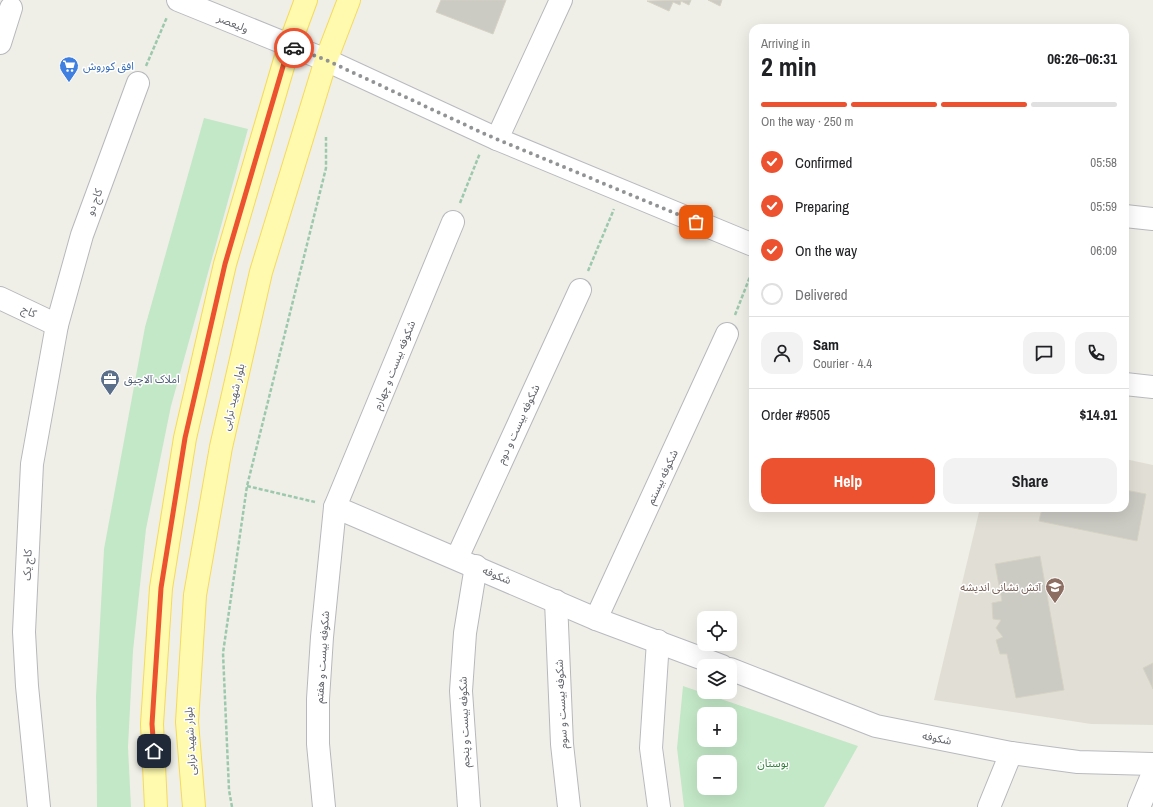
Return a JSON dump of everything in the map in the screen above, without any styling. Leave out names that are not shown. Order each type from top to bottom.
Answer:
[{"type":"main road","points":[[156,807],[152,724],[161,588],[185,438],[225,264],[289,46],[306,0]]},
{"type":"main road","name":"بلوار شهید ترابی","points":[[194,807],[187,722],[196,595],[221,447],[261,272],[326,60],[349,0]]},
{"type":"street","points":[[492,137],[561,0]]},
{"type":"street","name":"ولیعصر","points":[[173,7],[326,60],[492,137],[749,242]]},
{"type":"street","points":[[0,43],[11,8]]},
{"type":"street","name":"کاج دو","points":[[57,325],[82,235],[138,83]]},
{"type":"street","points":[[1129,216],[1153,219]]},
{"type":"street","name":"شکوفه بیست و چهارم","points":[[335,507],[453,222]]},
{"type":"street","name":"شکوفه بیست و دوم","points":[[466,562],[580,290]]},
{"type":"street","name":"کاج","points":[[0,298],[57,325]]},
{"type":"street","name":"کاج یک","points":[[39,807],[27,686],[24,632],[32,464],[57,325]]},
{"type":"street","name":"شکوفه بیستم","points":[[596,619],[727,334]]},
{"type":"street","points":[[1129,384],[1153,387]]},
{"type":"street","name":"شکوفه","points":[[335,507],[596,619],[704,659]]},
{"type":"street","name":"شکوفه بیست و هفتم","points":[[324,807],[318,744],[318,699],[322,637],[335,507]]},
{"type":"street","name":"شکوفه بیست و پنجم","points":[[466,562],[465,633],[460,690],[469,807]]},
{"type":"street","name":"شکوفه بیست و سوم","points":[[556,601],[562,744],[568,807]]},
{"type":"street","points":[[658,641],[651,748],[659,807]]},
{"type":"street","name":"شکوفه","points":[[737,672],[876,726],[1012,753],[1078,762],[1153,764]]},
{"type":"street","points":[[990,807],[1012,753]]},
{"type":"street","points":[[1139,807],[1153,773]]},
{"type":"path","points":[[138,83],[173,7]]},
{"type":"path","points":[[232,807],[229,790],[224,653],[247,486],[326,168],[326,130]]},
{"type":"path","points":[[453,222],[492,137]]},
{"type":"path","points":[[580,290],[622,191]]},
{"type":"path","points":[[727,334],[749,279]]},
{"type":"path","points":[[247,486],[335,507]]},
{"type":"shaded area","name":"آتش نشانی اندیشه","points":[[1129,460],[1153,465],[1153,725],[1091,724],[934,700],[979,512],[1129,512]]},
{"type":"green space","points":[[204,118],[248,129],[171,406],[146,529],[133,651],[128,747],[131,807],[97,807],[96,696],[104,549],[145,327]]},
{"type":"green space","name":"بوستان","points":[[683,686],[697,691],[697,699],[721,699],[858,746],[824,807],[684,807],[677,748]]},
{"type":"building","points":[[441,0],[506,0],[493,34],[436,12]]},
{"type":"building","points":[[691,0],[689,5],[681,1],[680,5],[673,2],[669,11],[647,1]]},
{"type":"building","points":[[708,0],[722,0],[720,6]]},
{"type":"building","points":[[1129,491],[1146,494],[1137,541],[1039,521],[1041,512],[1129,512]]},
{"type":"building","points":[[1040,556],[1064,690],[1016,698],[1007,654],[1000,654],[996,640],[1003,637],[996,628],[1001,620],[993,619],[992,603],[1002,601],[995,564]]},
{"type":"building","points":[[1153,663],[1153,689],[1143,668]]},
{"type":"way so far","points":[[294,48],[326,60],[487,135],[696,222]]},
{"type":"place","name":"افق کوروش","points":[[69,83]]},
{"type":"place","name":"املاک آلاچیق","points":[[110,396]]},
{"type":"place","name":"آتش نشانی اندیشه","points":[[1055,604]]},
{"type":"route","points":[[154,751],[152,724],[161,588],[185,438],[225,264],[289,46],[294,48]]}]
